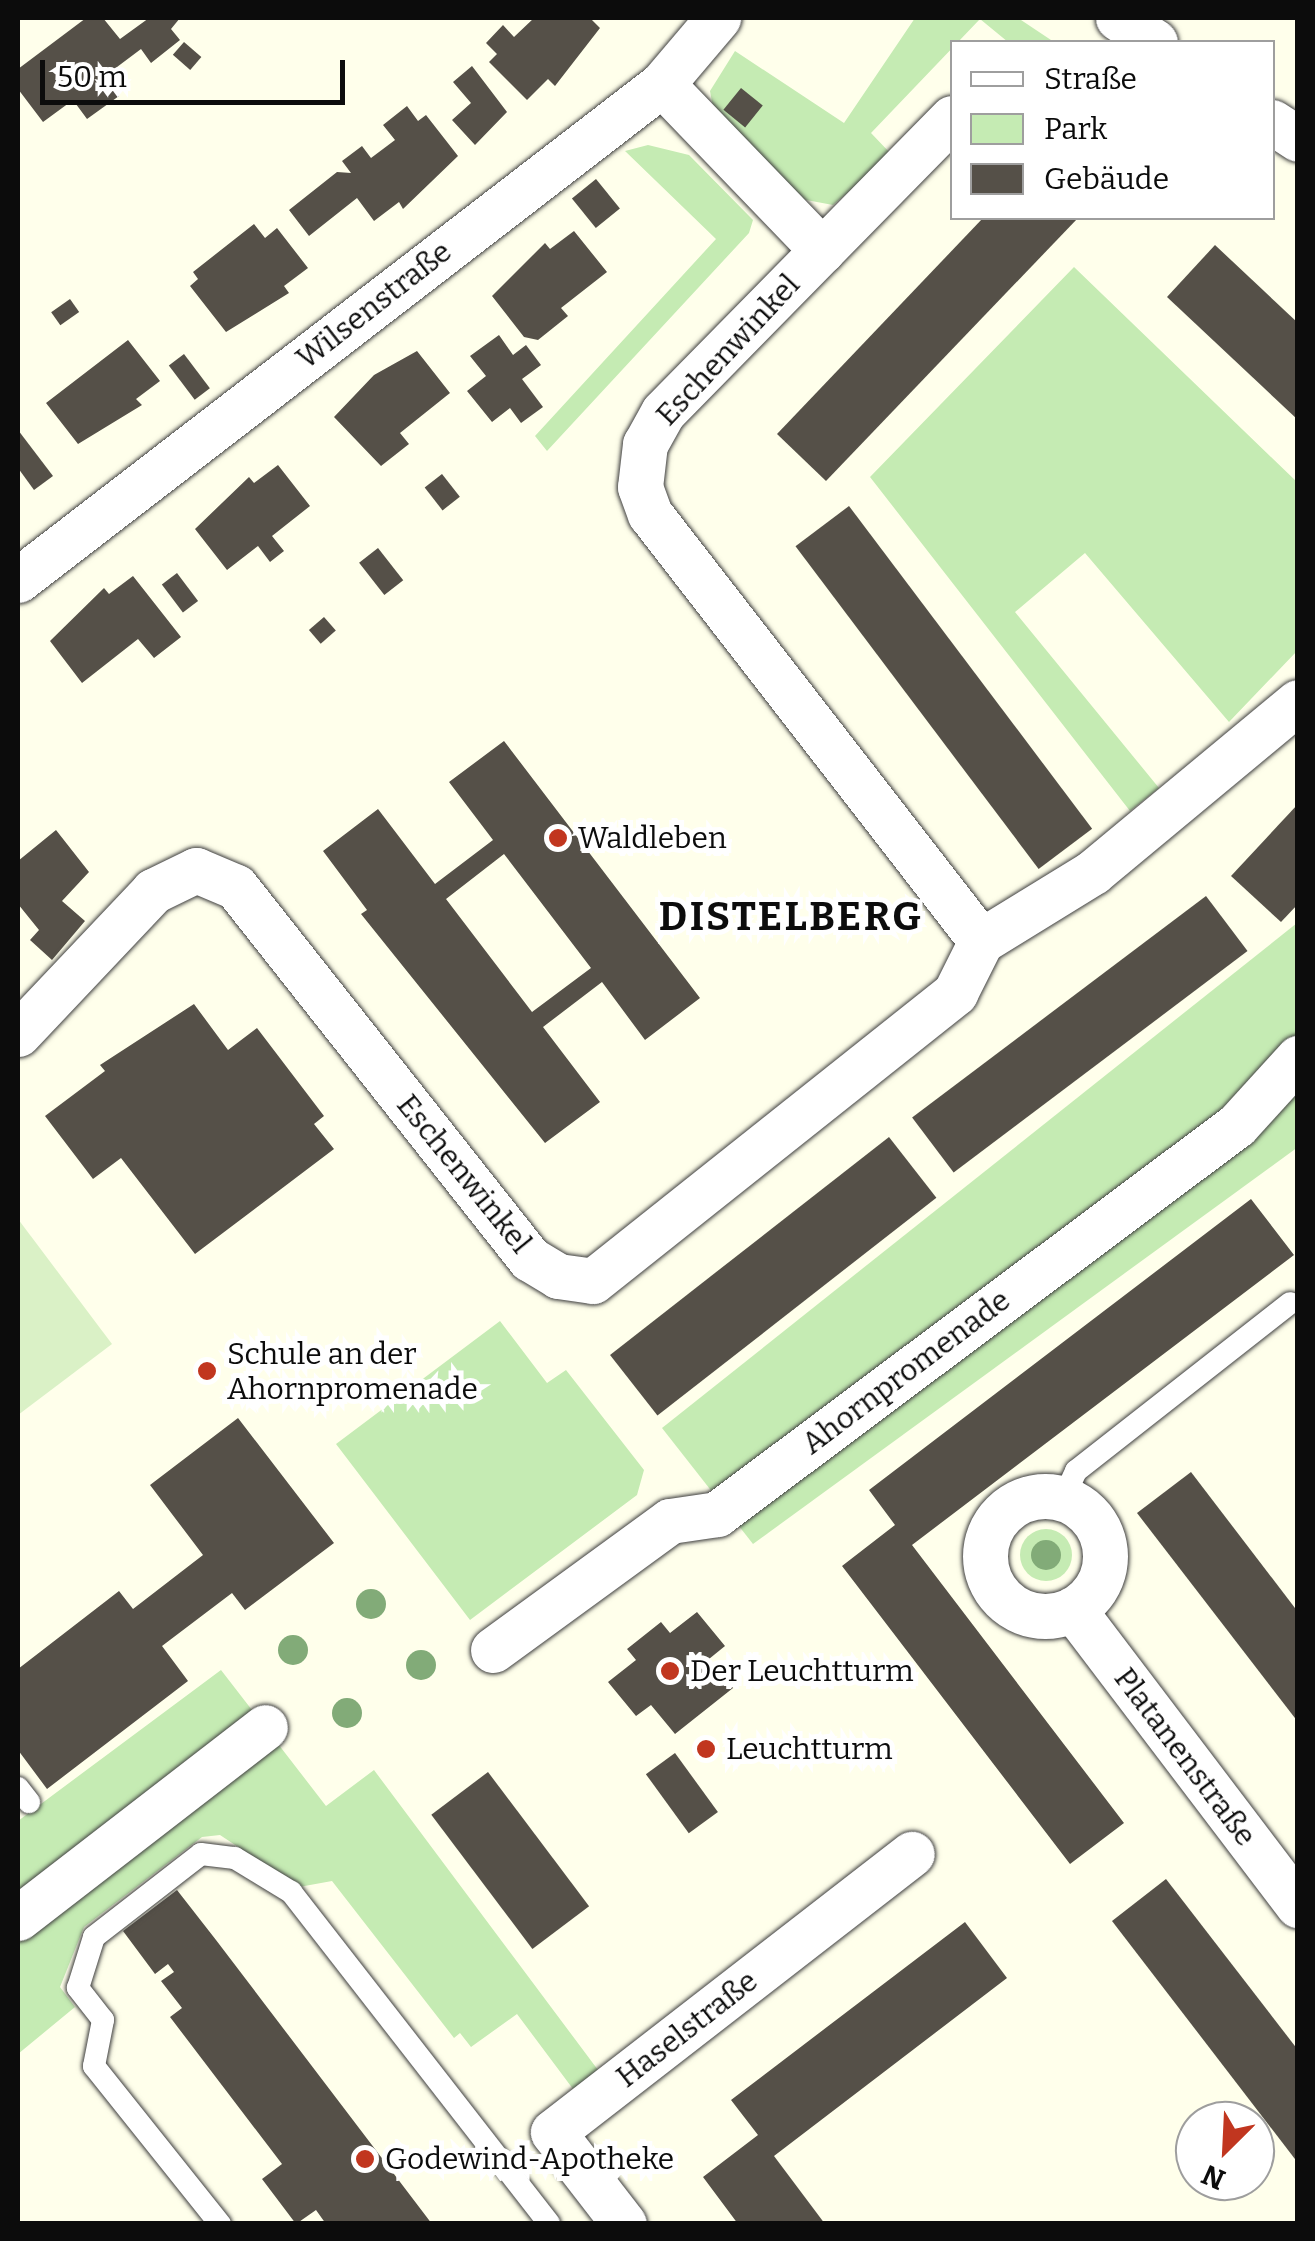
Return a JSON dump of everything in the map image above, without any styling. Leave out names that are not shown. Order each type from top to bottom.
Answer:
[{"type":"street","name":"Wilsenstraße","points":[[18,580],[662,84],[718,18]]},
{"type":"street","points":[[1118,18],[1152,40]]},
{"type":"street","name":"Eschenwinkel","points":[[662,84],[822,250]]},
{"type":"street","name":"Eschenwinkel","points":[[18,1034],[153,892],[196,870],[236,887],[530,1259],[558,1276],[593,1281],[955,992],[981,941],[650,514],[640,487],[645,444],[663,412],[950,120]]},
{"type":"street","points":[[1275,124],[1298,138]]},
{"type":"street","points":[[981,941],[1093,872],[1298,702]]},
{"type":"street","name":"Ahornpromenade","points":[[493,1650],[670,1521],[717,1514],[1237,1126],[1298,1058]]},
{"type":"street","points":[[1064,1498],[1094,1521],[1105,1556],[1096,1588],[1073,1609],[1016,1609],[1000,1597],[984,1562],[1008,1508],[1064,1498]]},
{"type":"street","name":"Platanenstraße","points":[[1073,1609],[1298,1905]]},
{"type":"street","points":[[18,1918],[265,1727]]},
{"type":"street","name":"Haselstraße","points":[[624,2224],[553,2132],[912,1854]]},
{"type":"lane","points":[[1064,1498],[1076,1472],[1290,1303]]},
{"type":"lane","points":[[220,2224],[94,2066],[103,2020],[78,1988],[94,1937],[202,1854],[235,1858],[291,1892],[548,2224]]},
{"type":"green space","points":[[915,18],[1018,18],[1051,40],[1006,40],[980,19],[960,40],[950,40],[950,50],[871,133],[892,155],[833,205],[801,199],[715,118],[710,91],[735,51],[844,123]]},
{"type":"green space","points":[[648,145],[689,155],[753,220],[749,233],[547,451],[535,436],[716,239],[625,151]]},
{"type":"green space","points":[[1074,267],[1297,482],[1297,651],[1229,722],[1085,553],[1015,612],[1159,788],[1130,811],[870,477]]},
{"type":"green space","points":[[1297,923],[1298,1147],[753,1544],[662,1428]]},
{"type":"green space","points":[[18,1219],[112,1344],[18,1415]]},
{"type":"green space","points":[[500,1321],[547,1383],[566,1370],[644,1470],[637,1495],[470,1620],[336,1444]]},
{"type":"green space","points":[[1046,1529],[1065,1536],[1072,1555],[1065,1574],[1046,1581],[1027,1574],[1020,1555],[1027,1536]]},
{"type":"green space","points":[[221,1670],[326,1806],[374,1770],[598,2070],[573,2089],[517,2014],[471,2047],[460,2033],[454,2038],[332,1881],[299,1887],[220,1835],[202,1837],[84,1927],[60,1987],[75,2007],[18,2054],[18,1821]]},
{"type":"building","points":[[86,18],[103,18],[120,39],[149,18],[180,18],[171,29],[180,40],[151,63],[141,49],[105,76],[119,96],[87,119],[73,100],[43,122],[18,89],[18,69]]},
{"type":"building","points":[[534,18],[590,18],[600,28],[555,86],[548,79],[527,100],[489,62],[497,54],[486,43],[503,25],[514,37]]},
{"type":"building","points":[[184,42],[201,57],[190,70],[173,55]]},
{"type":"building","points":[[472,66],[507,112],[475,145],[452,120],[471,103],[453,82]]},
{"type":"building","points":[[741,88],[763,106],[745,127],[723,110]]},
{"type":"building","points":[[407,106],[418,121],[426,115],[458,156],[403,209],[399,202],[374,221],[357,198],[309,236],[289,210],[337,172],[351,173],[342,161],[362,146],[371,158],[395,140],[383,125]]},
{"type":"building","points":[[596,179],[620,209],[596,228],[572,199]]},
{"type":"building","points":[[981,220],[1076,220],[826,481],[777,434]]},
{"type":"building","points":[[254,224],[265,238],[277,228],[308,268],[284,286],[289,293],[226,332],[190,286],[198,279],[193,272]]},
{"type":"building","points":[[574,231],[607,272],[561,308],[568,316],[538,340],[524,337],[492,296],[545,243],[550,249]]},
{"type":"building","points":[[1215,245],[1298,323],[1298,420],[1167,297]]},
{"type":"building","points":[[70,299],[79,312],[60,325],[51,312]]},
{"type":"building","points":[[499,335],[513,355],[526,345],[541,365],[522,379],[543,407],[521,423],[510,408],[492,422],[467,391],[486,376],[470,356]]},
{"type":"building","points":[[128,340],[160,381],[136,399],[142,405],[78,444],[46,403]]},
{"type":"building","points":[[417,351],[450,393],[400,433],[409,444],[381,466],[334,417],[374,375]]},
{"type":"building","points":[[184,354],[210,388],[195,400],[169,365]]},
{"type":"building","points":[[18,430],[53,476],[34,490],[18,468]]},
{"type":"building","points":[[278,465],[310,506],[272,536],[284,551],[270,562],[258,546],[227,570],[195,529],[249,477],[254,483]]},
{"type":"building","points":[[442,474],[460,497],[443,510],[425,488]]},
{"type":"building","points":[[849,506],[1092,829],[1039,869],[795,546]]},
{"type":"building","points":[[378,548],[403,580],[384,595],[359,563]]},
{"type":"building","points":[[177,573],[198,601],[183,612],[162,584]]},
{"type":"building","points":[[133,576],[181,637],[154,658],[138,639],[82,683],[50,641],[104,588],[109,594]]},
{"type":"building","points":[[324,617],[336,631],[321,644],[309,630]]},
{"type":"building","name":"Waldleben","points":[[504,741],[700,998],[645,1040],[602,982],[543,1027],[600,1102],[545,1143],[361,914],[367,910],[323,851],[378,809],[435,884],[493,840],[449,782]],"holes":[[[504,854],[591,968],[532,1012],[446,899]]]},
{"type":"building","points":[[1298,804],[1298,904],[1281,922],[1231,876]]},
{"type":"building","points":[[56,830],[89,872],[62,901],[85,921],[52,960],[30,940],[39,930],[18,904],[18,861]]},
{"type":"building","points":[[1206,896],[1248,951],[954,1173],[912,1117]]},
{"type":"building","points":[[194,1004],[228,1050],[257,1028],[324,1116],[314,1124],[334,1149],[195,1254],[121,1158],[93,1179],[45,1116],[105,1071],[100,1065]]},
{"type":"building","points":[[889,1137],[936,1198],[657,1416],[610,1355]]},
{"type":"building","points":[[1251,1199],[1294,1255],[912,1545],[1124,1823],[1070,1864],[842,1566],[895,1525],[869,1490]]},
{"type":"building","points":[[238,1418],[334,1543],[245,1610],[232,1593],[162,1646],[188,1681],[47,1789],[18,1750],[18,1669],[119,1591],[133,1609],[203,1555],[150,1485]]},
{"type":"building","points":[[1191,1472],[1298,1612],[1298,1722],[1137,1513]]},
{"type":"building","name":"Der Leuchtturm","points":[[697,1612],[725,1646],[709,1659],[733,1688],[675,1734],[651,1705],[636,1716],[608,1682],[636,1660],[627,1649],[661,1622],[670,1633]]},
{"type":"building","points":[[675,1753],[718,1812],[689,1833],[646,1774]]},
{"type":"building","points":[[488,1772],[589,1906],[532,1949],[431,1815]]},
{"type":"building","points":[[1166,1879],[1298,2050],[1298,2163],[1275,2133],[1275,2101],[1250,2101],[1112,1921]]},
{"type":"building","points":[[177,1890],[432,2224],[326,2224],[316,2210],[296,2224],[262,2179],[282,2164],[170,2017],[182,2008],[161,1981],[174,1972],[168,1964],[155,1974],[123,1931]]},
{"type":"building","points":[[965,1922],[1007,1978],[774,2156],[825,2224],[738,2224],[703,2177],[758,2135],[731,2100]]},
{"type":"place","name":"Waldleben","points":[[558,838]]},
{"type":"place","name":"Schule an der Ahornpromenade","points":[[207,1371]]},
{"type":"place","name":"Der Leuchtturm","points":[[670,1671]]},
{"type":"place","name":"Leuchtturm","points":[[706,1749]]},
{"type":"place","name":"Godewind-Apotheke","points":[[365,2159]]},
{"type":"district","name":"DISTELBERG","points":[[791,917]]}]
